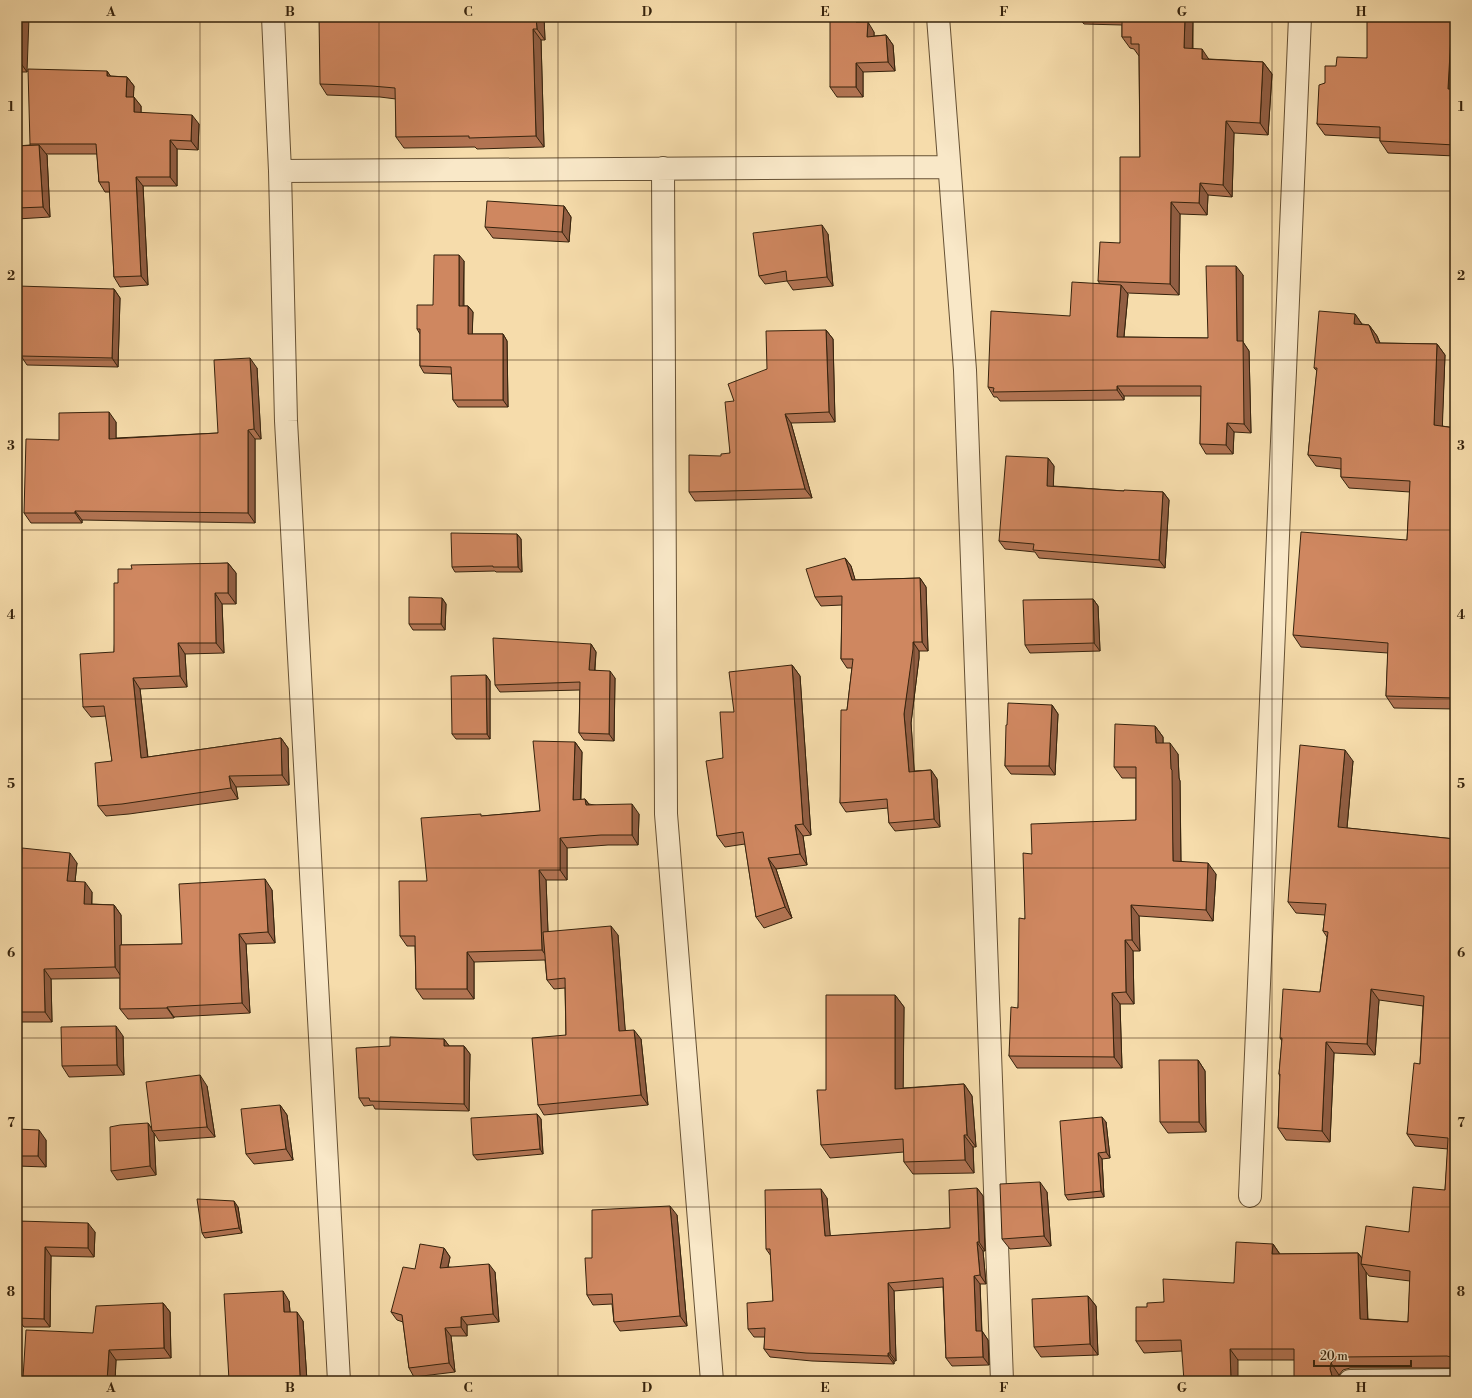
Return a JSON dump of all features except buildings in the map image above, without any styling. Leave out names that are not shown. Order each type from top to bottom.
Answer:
[{"type":"street","points":[[273,17],[280,171],[286,421],[339,1381]]},
{"type":"street","points":[[938,17],[965,370],[1002,1381]]},
{"type":"street","points":[[1250,1196],[1300,17]]},
{"type":"street","points":[[280,171],[949,167]]},
{"type":"street","points":[[663,168],[666,814],[712,1381]]},
{"type":"street","points":[[1350,1381],[1455,1380]]}]
